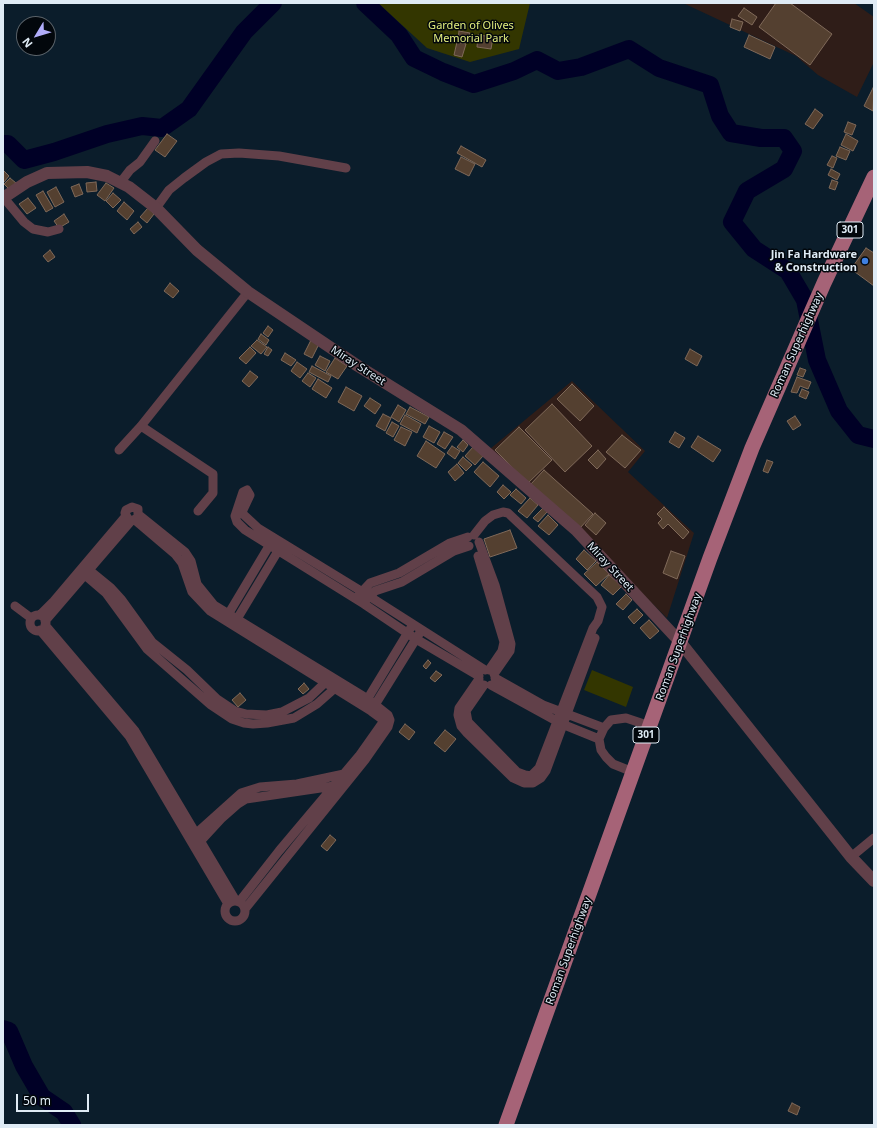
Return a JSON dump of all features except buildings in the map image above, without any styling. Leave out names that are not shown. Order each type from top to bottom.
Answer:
[{"type":"main road","name":"Roman Superhighway","points":[[506,1125],[752,448],[824,283],[874,177]]},
{"type":"street","points":[[120,182],[130,170],[140,162],[155,141]]},
{"type":"street","points":[[156,208],[169,190],[206,162],[221,154],[239,153],[279,156],[346,168]]},
{"type":"street","name":"Miray Street","points":[[3,198],[27,182],[47,174],[87,172],[107,176],[120,182],[129,187],[156,208],[197,250],[248,292],[358,366],[461,430],[576,530],[681,643],[851,857],[874,881]]},
{"type":"street","points":[[3,198],[24,222],[33,229],[48,232],[59,229]]},
{"type":"street","points":[[120,450],[142,426],[248,292]]},
{"type":"street","points":[[142,426],[213,474],[213,493],[198,511]]},
{"type":"street","points":[[272,542],[242,512],[250,495],[244,490],[236,511],[237,522],[272,542],[331,584],[413,624],[487,677],[559,723],[599,739]]},
{"type":"street","points":[[362,598],[392,580],[413,576],[473,541],[485,521],[493,515],[503,512],[513,516],[597,597],[602,606],[598,621],[593,628],[588,648],[559,723],[548,755],[546,771],[541,778],[533,783],[524,779],[514,778],[496,756],[467,733],[459,708],[487,677],[507,649],[504,628],[492,586],[473,541]]},
{"type":"street","points":[[41,622],[133,518],[155,532],[178,551],[193,586],[226,617],[328,679],[339,681],[369,705],[382,719],[385,726],[362,758],[279,851],[237,904]]},
{"type":"street","points":[[226,617],[272,542]]},
{"type":"street","points":[[235,622],[280,548]]},
{"type":"street","points":[[280,548],[336,576],[416,639],[534,700],[563,713],[604,728]]},
{"type":"street","points":[[41,622],[87,573],[104,549]]},
{"type":"street","points":[[259,564],[267,569]]},
{"type":"street","points":[[87,573],[108,590],[149,645],[214,702],[236,711],[245,718],[289,719],[305,713],[334,689],[339,681]]},
{"type":"street","points":[[331,584],[336,576]]},
{"type":"street","points":[[241,593],[250,598]]},
{"type":"street","points":[[15,606],[41,622],[56,643],[132,733],[169,794],[195,841],[237,904]]},
{"type":"street","points":[[369,705],[384,680],[395,654],[413,624]]},
{"type":"street","points":[[384,680],[403,659],[422,630]]},
{"type":"street","points":[[395,654],[403,659]]},
{"type":"street","points":[[267,719],[300,704],[328,679]]},
{"type":"street","points":[[328,679],[334,689],[369,705]]},
{"type":"street","points":[[633,772],[613,764],[601,750],[599,739],[604,728],[611,720],[626,718],[650,726]]},
{"type":"street","points":[[584,734],[588,722]]},
{"type":"street","points":[[195,841],[236,801],[275,790],[340,782]]},
{"type":"street","points":[[298,787],[340,782]]},
{"type":"street","points":[[237,904],[286,858],[340,782]]},
{"type":"street","points":[[851,857],[874,838]]},
{"type":"street","points":[[279,851],[286,858]]},
{"type":"shaded area","points":[[683,3],[854,3],[874,17],[874,62],[857,97],[818,75],[796,56]]},
{"type":"shaded area","points":[[572,381],[645,451],[628,472],[694,533],[667,618],[577,530],[490,449]]},
{"type":"green space","name":"Garden of Olives Memorial Park","points":[[378,3],[530,3],[519,49],[470,62],[427,48]]},
{"type":"green space","points":[[592,670],[633,687],[626,707],[584,690]]},
{"type":"waterway","points":[[3,144],[8,144],[24,160],[54,152],[107,134],[142,126],[162,128],[189,109],[244,32],[273,3]]},
{"type":"waterway","points":[[365,3],[399,35],[414,58],[443,72],[474,84],[514,71],[537,60],[558,71],[581,67],[629,49],[659,68],[710,85],[720,116],[731,133],[761,138],[784,138],[793,151],[784,169],[747,191],[732,222],[754,249],[788,271],[805,300],[817,360],[839,411],[858,435],[874,439]]},
{"type":"waterway","points":[[3,1029],[9,1031],[24,1066],[42,1097],[64,1112],[72,1125]]},
{"type":"place","name":"Jin Fa Hardware & Construction","points":[[865,261]]}]
